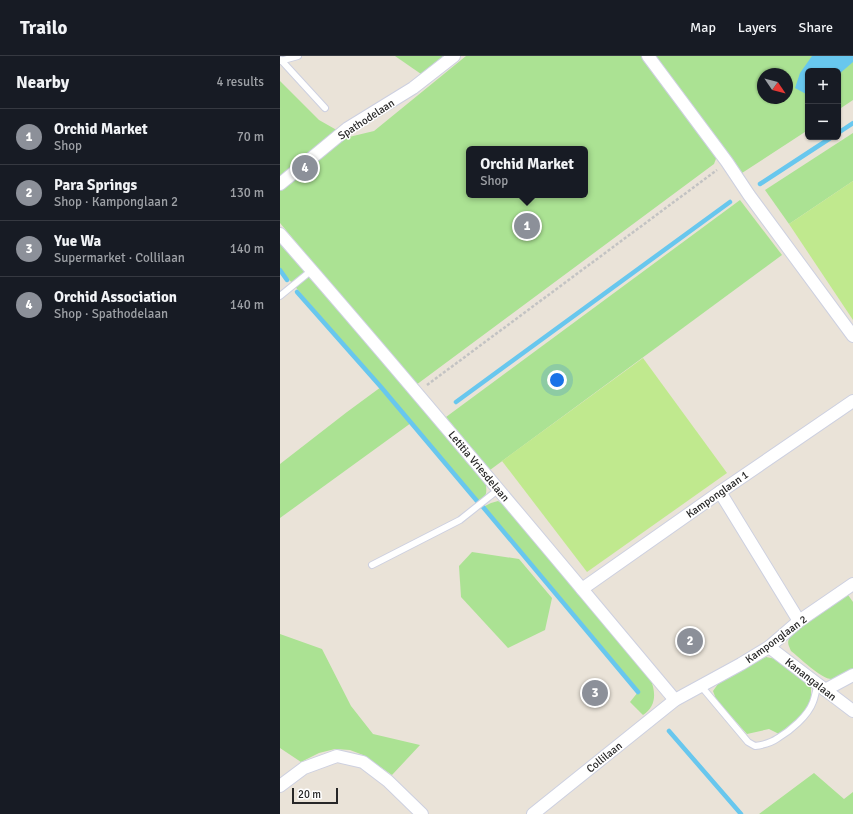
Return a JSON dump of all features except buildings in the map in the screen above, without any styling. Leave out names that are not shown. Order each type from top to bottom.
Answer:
[{"type":"street","name":"Spathodelaan","points":[[280,184],[348,128],[413,88],[454,56]]},
{"type":"street","points":[[648,56],[853,336]]},
{"type":"street","name":"Letitia Vriesdelaan","points":[[280,234],[499,489],[676,700]]},
{"type":"street","name":"Kamponglaan 1","points":[[582,589],[853,401]]},
{"type":"street","points":[[720,492],[799,621]]},
{"type":"street","name":"Kamponglaan 2","points":[[676,700],[741,664],[769,646],[799,621],[853,584]]},
{"type":"street","name":"Kanangalaan","points":[[769,646],[853,711]]},
{"type":"street","points":[[821,687],[853,675]]},
{"type":"street","name":"Collilaan","points":[[533,814],[676,700]]},
{"type":"street","points":[[280,786],[304,768],[338,756],[362,762],[388,781],[422,814]]},
{"type":"lane","points":[[298,56],[281,60],[325,108]]},
{"type":"lane","points":[[280,296],[312,270]]},
{"type":"lane","points":[[372,565],[460,520],[499,489]]},
{"type":"lane","points":[[701,686],[748,742],[755,746],[766,744],[778,738],[794,726],[806,714],[821,687]]},
{"type":"path","points":[[417,393],[727,162]]},
{"type":"green space","points":[[395,56],[443,56],[421,74]]},
{"type":"green space","points":[[466,56],[643,56],[717,156],[714,164],[416,385],[280,223],[280,81],[319,120],[349,137],[374,131]]},
{"type":"green space","points":[[654,56],[853,56],[853,100],[841,108],[841,68],[805,68],[805,132],[742,173]]},
{"type":"green space","points":[[853,133],[853,181],[789,224],[765,190]]},
{"type":"green space","points":[[853,181],[853,320],[789,224]]},
{"type":"green space","points":[[740,200],[782,255],[490,470],[446,417]]},
{"type":"green space","points":[[280,244],[426,412],[486,485],[486,493],[482,498],[477,501],[411,423],[280,518],[280,464],[381,387],[280,269]]},
{"type":"green space","points":[[643,358],[727,473],[587,572],[502,461]]},
{"type":"green space","points":[[498,501],[505,506],[651,680],[654,690],[653,704],[643,715],[630,702],[638,692],[483,507]]},
{"type":"green space","points":[[472,552],[519,559],[552,598],[545,630],[508,648],[461,597],[459,566]]},
{"type":"green space","points":[[848,595],[853,602],[853,670],[838,678],[829,679],[817,673],[791,651],[788,645],[788,640],[798,628],[806,622]]},
{"type":"green space","points":[[280,634],[322,649],[351,706],[373,734],[420,745],[392,775],[363,755],[350,750],[335,749],[319,753],[301,762],[280,748]]},
{"type":"green space","points":[[766,657],[776,659],[811,687],[811,701],[803,714],[779,734],[769,729],[747,734],[716,699],[713,691],[718,684]]},
{"type":"green space","points":[[814,773],[844,799],[853,792],[853,814],[759,814]]},
{"type":"water","points":[[812,56],[853,56],[853,62],[841,72],[841,68],[805,68],[805,93],[795,88],[800,73]]},
{"type":"waterway","points":[[841,131],[853,123]]},
{"type":"waterway","points":[[760,184],[827,140]]},
{"type":"waterway","points":[[456,402],[730,202]]},
{"type":"waterway","points":[[280,270],[287,280]]},
{"type":"waterway","points":[[297,292],[381,387],[477,501]]},
{"type":"waterway","points":[[483,507],[638,692]]},
{"type":"waterway","points":[[669,731],[741,814]]},
{"type":"place","name":"Orchid Association","points":[[305,168]]},
{"type":"place","name":"Orchid Market","points":[[527,226]]},
{"type":"place","name":"Para Springs","points":[[690,641]]},
{"type":"place","name":"Yue Wa","points":[[595,693]]}]
